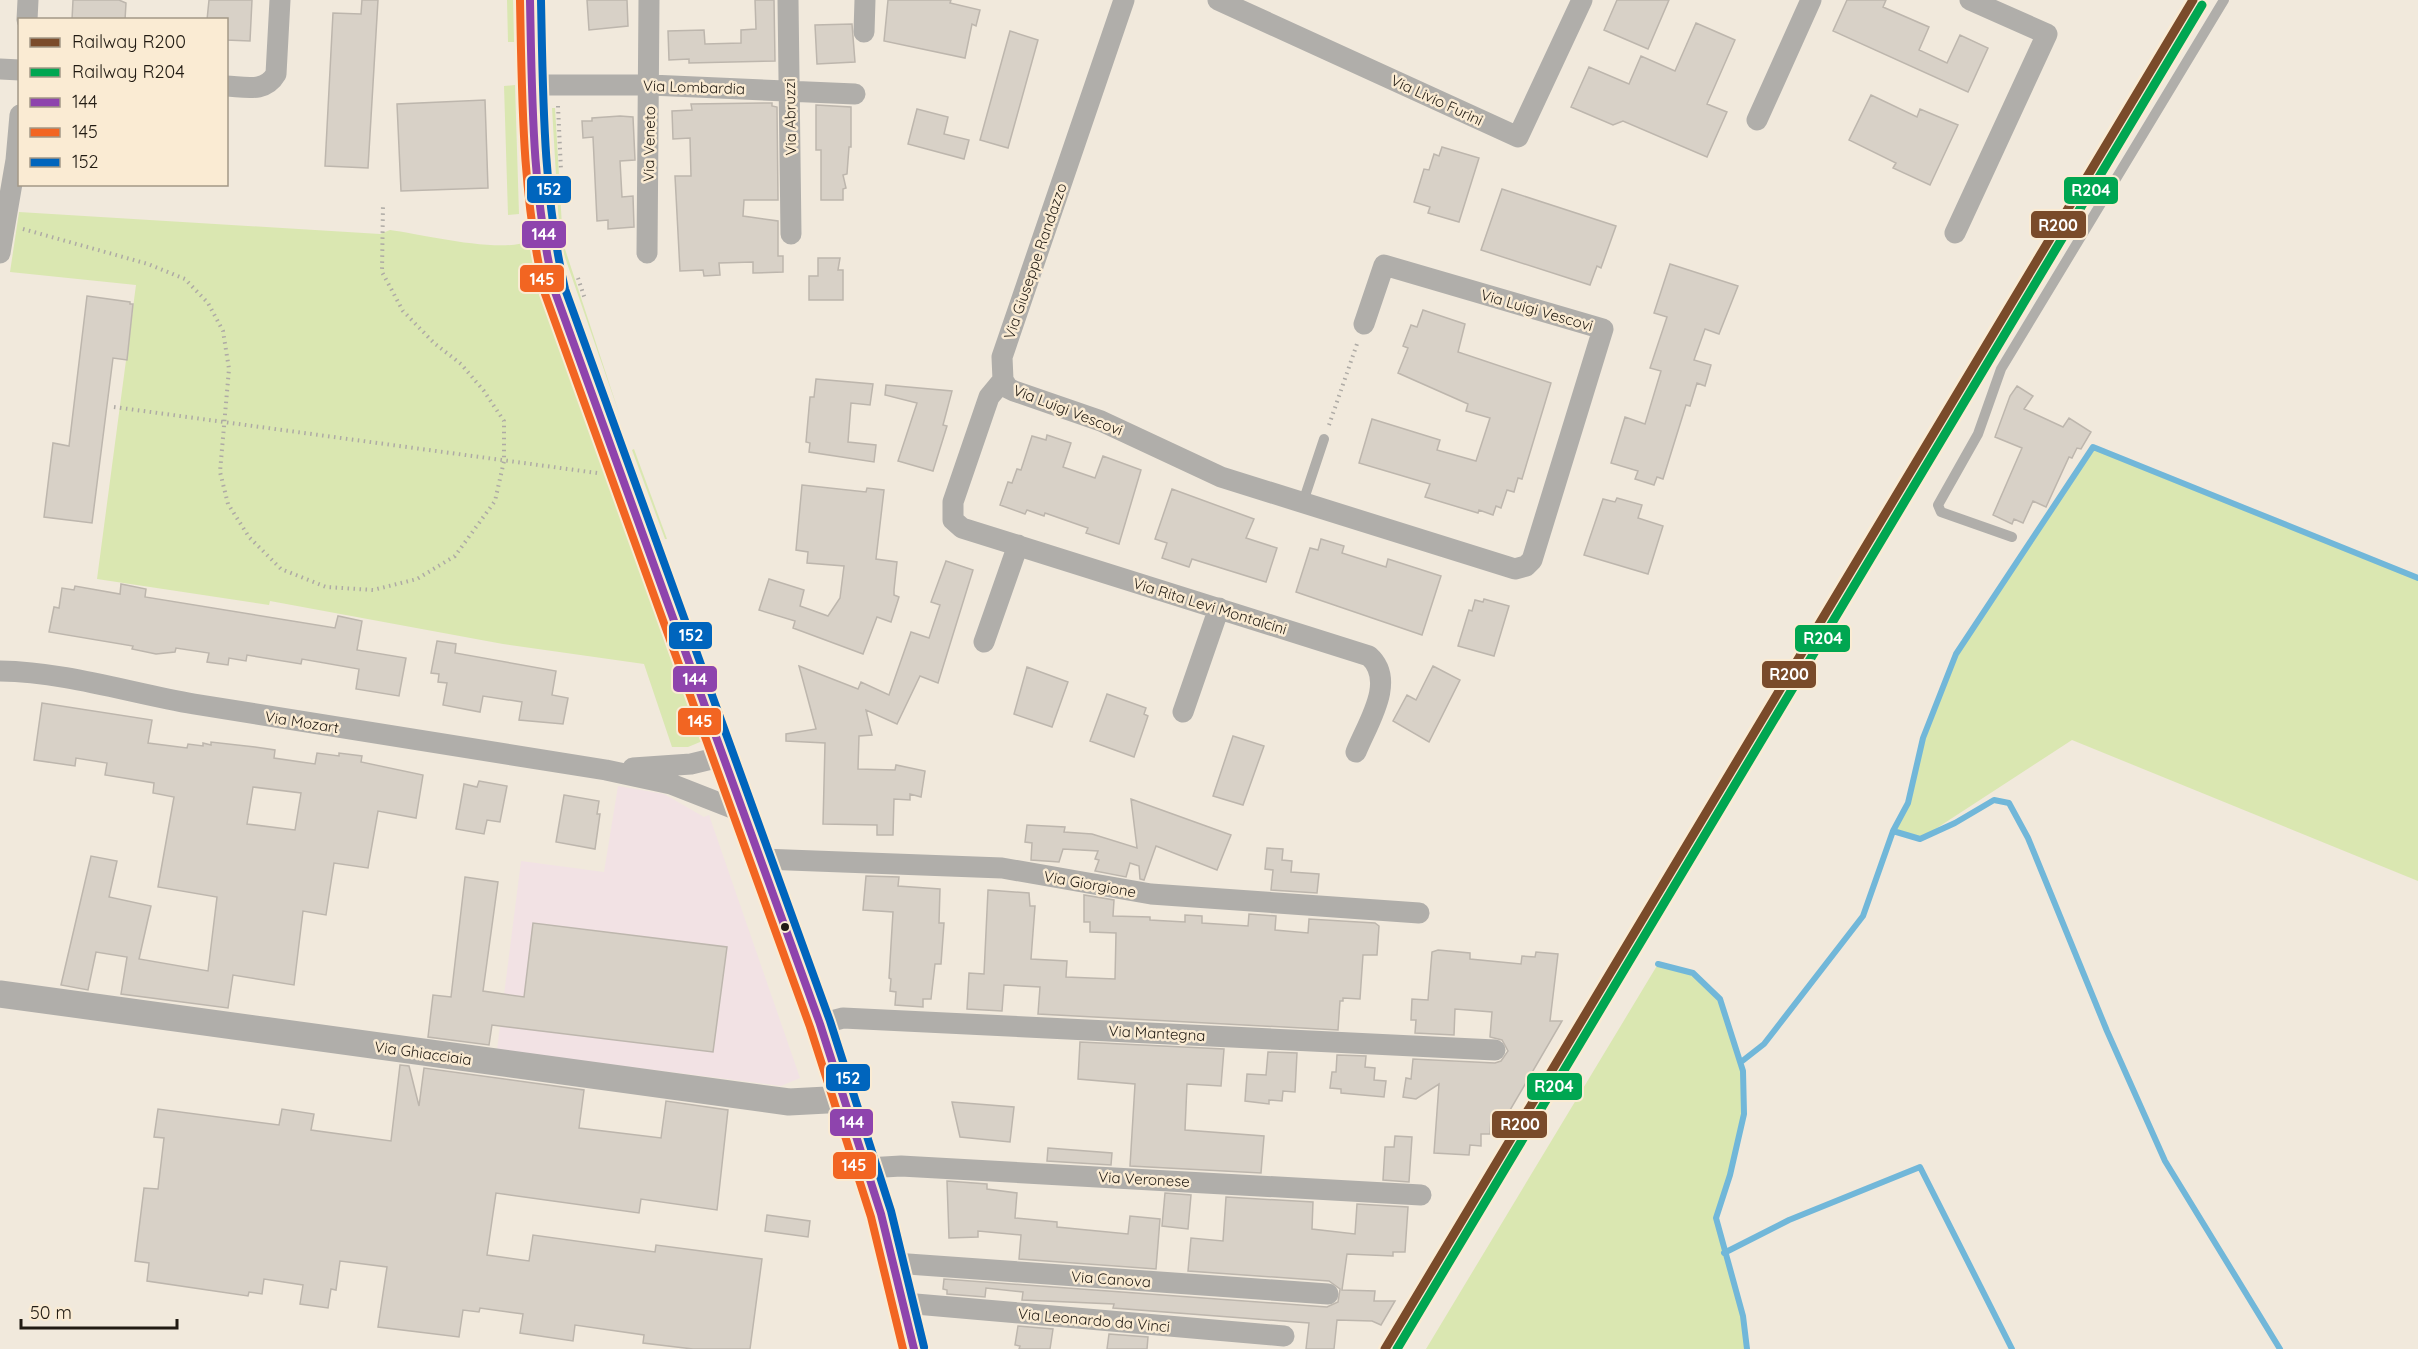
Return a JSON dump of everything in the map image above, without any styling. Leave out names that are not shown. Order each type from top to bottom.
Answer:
[{"type":"street","points":[[27,18],[28,0]]},
{"type":"street","points":[[228,86],[261,88],[270,84],[276,74],[280,0]]},
{"type":"street","points":[[530,0],[545,85],[537,192],[548,266],[565,321],[745,813],[846,1099],[894,1263],[914,1349]]},
{"type":"street","name":"Via Veneto","points":[[647,253],[649,0]]},
{"type":"street","name":"Via Abruzzi","points":[[788,0],[791,234]]},
{"type":"street","points":[[864,32],[865,0]]},
{"type":"street","name":"Via Giuseppe Randazzo","points":[[1003,380],[1002,357],[1124,0]]},
{"type":"street","name":"Via Livio Furini","points":[[1218,0],[1518,137],[1582,0]]},
{"type":"street","points":[[1757,120],[1811,0]]},
{"type":"street","points":[[1954,233],[2046,34],[1970,0]]},
{"type":"street","points":[[0,69],[18,70]]},
{"type":"street","name":"Via Lombardia","points":[[545,85],[650,85],[855,94]]},
{"type":"street","points":[[0,252],[18,138]]},
{"type":"street","name":"Via Luigi Vescovi","points":[[1003,380],[1008,388],[1014,391],[1101,421],[1221,477],[1515,569],[1526,566],[1532,560],[1603,329],[1384,266],[1364,324]]},
{"type":"street","name":"Via Rita Levi Montalcini","points":[[1003,380],[989,397],[953,502],[953,520],[962,528],[1369,656],[1376,662],[1382,676],[1381,688],[1356,752]]},
{"type":"street","points":[[984,642],[1018,545]]},
{"type":"street","points":[[1183,712],[1219,608]]},
{"type":"street","name":"Via Mozart","points":[[0,671],[90,682],[131,694],[606,770],[671,784],[745,813]]},
{"type":"street","name":"Via Mozart","points":[[606,770],[691,764],[724,756]]},
{"type":"street","name":"Via Giorgione","points":[[761,859],[1002,868],[1151,894],[1419,913]]},
{"type":"street","name":"Via Ghiacciaia","points":[[0,994],[789,1102],[846,1099]]},
{"type":"street","name":"Via Mantegna","points":[[820,1024],[847,1018],[1495,1050]]},
{"type":"street","name":"Via Veronese","points":[[867,1168],[901,1166],[1421,1195]]},
{"type":"street","name":"Via Canova","points":[[894,1263],[1328,1294]]},
{"type":"street","name":"Via Leonardo da Vinci","points":[[904,1303],[1284,1336]]},
{"type":"lane","points":[[2012,537],[1941,512],[1938,505],[1978,434],[2001,369],[2224,0]]},
{"type":"lane","points":[[1302,502],[1324,439]]},
{"type":"path","points":[[545,85],[562,177]]},
{"type":"path","points":[[5,223],[148,264],[184,279],[208,303],[223,331],[229,369],[220,472],[228,504],[249,537],[281,568],[326,587],[373,590],[417,579],[455,556],[495,501],[504,461],[504,421],[484,391],[461,364],[434,343],[403,311],[382,272],[383,204]]},
{"type":"path","points":[[575,269],[587,306]]},
{"type":"path","points":[[1324,439],[1364,324]]},
{"type":"path","points":[[114,407],[622,476]]},
{"type":"shaded area","points":[[618,786],[664,794],[704,817],[709,815],[800,1078],[781,1086],[497,1050],[521,861],[604,872]]},
{"type":"green space","points":[[507,0],[513,0],[514,42],[508,42]]},
{"type":"green space","points":[[515,85],[519,214],[508,215],[504,86]]},
{"type":"green space","points":[[552,108],[555,108],[563,243],[620,416],[560,243]]},
{"type":"green space","points":[[19,212],[380,234],[390,230],[460,242],[500,245],[530,241],[535,244],[705,740],[688,747],[672,747],[644,664],[503,644],[270,601],[269,605],[97,579],[136,285],[10,272]]},
{"type":"green space","points":[[2093,447],[2418,578],[2418,881],[2072,740],[1920,839],[1893,831],[1908,803],[1923,738],[1956,654]]},
{"type":"green space","points":[[634,449],[667,539],[665,539],[632,450]]},
{"type":"green space","points":[[1658,964],[1693,973],[1720,999],[1741,1062],[1744,1114],[1730,1175],[1716,1219],[1743,1316],[1747,1349],[1426,1349]]},
{"type":"building","points":[[73,0],[119,0],[126,3],[125,18],[72,18]]},
{"type":"building","points":[[209,0],[252,0],[250,41],[228,40],[228,18],[207,18]]},
{"type":"building","points":[[362,0],[378,0],[368,168],[325,166],[333,13],[361,14]]},
{"type":"building","points":[[587,0],[627,0],[628,26],[589,30]]},
{"type":"building","points":[[755,0],[774,0],[775,61],[689,63],[689,59],[669,60],[668,31],[704,30],[705,44],[741,43],[741,30],[756,29]]},
{"type":"building","points":[[888,0],[951,0],[950,3],[980,10],[976,26],[972,24],[965,58],[884,41]]},
{"type":"building","points":[[1617,0],[1669,0],[1648,49],[1604,30]]},
{"type":"building","points":[[1847,0],[1886,0],[1883,7],[1929,27],[1919,50],[1947,63],[1960,35],[1988,48],[1968,92],[1833,31]]},
{"type":"building","points":[[1696,23],[1735,40],[1707,104],[1727,112],[1707,157],[1623,121],[1613,125],[1571,107],[1589,67],[1629,84],[1641,56],[1675,71]]},
{"type":"building","points":[[852,24],[855,62],[817,64],[815,25]]},
{"type":"building","points":[[1010,31],[1038,40],[1008,148],[980,140]]},
{"type":"building","points":[[1871,95],[1917,117],[1920,109],[1958,125],[1930,185],[1893,168],[1896,163],[1849,140]]},
{"type":"building","points":[[485,100],[488,188],[401,191],[397,104]]},
{"type":"building","points":[[772,103],[772,106],[777,107],[778,200],[744,200],[743,216],[778,221],[778,256],[783,256],[783,272],[753,273],[753,262],[719,263],[720,275],[704,276],[703,270],[680,271],[675,176],[691,176],[690,138],[673,139],[672,111],[692,110],[691,104]]},
{"type":"building","points":[[816,105],[851,107],[851,147],[849,147],[847,174],[843,175],[846,188],[843,189],[843,200],[821,200],[821,150],[816,150]]},
{"type":"building","points":[[917,109],[948,117],[944,134],[969,140],[964,159],[908,144]]},
{"type":"building","points":[[620,116],[633,117],[635,160],[620,161],[622,197],[633,196],[634,227],[608,229],[608,220],[597,221],[593,137],[583,138],[582,121]]},
{"type":"building","points":[[1442,147],[1479,158],[1459,222],[1428,213],[1430,207],[1414,202],[1424,169],[1429,170],[1434,154],[1439,156]]},
{"type":"building","points":[[1502,189],[1616,226],[1601,268],[1597,266],[1590,285],[1481,250]]},
{"type":"building","points":[[818,258],[840,258],[838,270],[843,270],[843,300],[809,300],[809,276],[818,276]]},
{"type":"building","points":[[1670,264],[1738,286],[1719,334],[1705,329],[1694,360],[1711,365],[1705,386],[1697,383],[1690,406],[1686,405],[1663,479],[1657,477],[1654,485],[1635,479],[1638,471],[1611,463],[1625,417],[1645,424],[1661,371],[1650,368],[1667,317],[1654,313]]},
{"type":"building","points":[[87,296],[133,304],[127,360],[113,358],[92,523],[44,517],[53,443],[69,446]]},
{"type":"building","points":[[1423,310],[1465,324],[1458,352],[1551,383],[1522,479],[1518,478],[1514,492],[1507,490],[1501,508],[1496,506],[1493,515],[1479,510],[1478,513],[1425,497],[1430,484],[1359,463],[1372,419],[1440,440],[1437,450],[1476,461],[1490,418],[1466,411],[1468,404],[1398,373],[1408,348],[1403,346],[1411,325],[1417,327]]},
{"type":"building","points":[[816,379],[873,384],[870,405],[851,403],[848,442],[876,445],[874,462],[809,452],[810,443],[806,442],[810,397],[814,397]]},
{"type":"building","points":[[886,385],[952,391],[943,425],[947,426],[933,471],[898,461],[917,403],[885,395]]},
{"type":"building","points":[[2017,386],[2033,396],[2024,409],[2063,427],[2069,418],[2091,432],[2081,449],[2077,448],[2072,458],[2069,457],[2046,507],[2033,501],[2023,523],[2014,519],[2012,524],[1993,515],[2022,448],[1995,437],[2010,396]]},
{"type":"building","points":[[1047,435],[1071,443],[1063,467],[1095,478],[1103,456],[1141,470],[1119,544],[1086,533],[1088,528],[1045,513],[1044,516],[1027,510],[1025,514],[1000,505],[1008,482],[1012,483],[1017,469],[1021,470],[1032,436],[1046,440]]},
{"type":"building","points":[[802,485],[866,492],[867,488],[884,490],[876,559],[897,562],[894,595],[899,597],[891,622],[877,617],[863,654],[793,628],[795,621],[759,610],[769,579],[804,590],[800,606],[828,616],[840,598],[844,566],[807,563],[808,552],[796,550]]},
{"type":"building","points":[[1172,489],[1254,519],[1246,538],[1277,548],[1266,582],[1192,559],[1189,567],[1162,558],[1167,543],[1155,539]]},
{"type":"building","points":[[1617,498],[1642,505],[1638,518],[1663,526],[1648,574],[1584,555],[1603,499],[1615,502]]},
{"type":"building","points":[[1321,539],[1344,546],[1342,553],[1386,567],[1388,559],[1441,576],[1422,635],[1296,592],[1310,548],[1318,550]]},
{"type":"building","points":[[946,561],[973,570],[938,683],[920,676],[897,724],[866,710],[872,735],[859,736],[858,769],[895,770],[896,765],[925,771],[921,797],[910,794],[910,800],[894,799],[893,835],[877,835],[877,825],[823,824],[825,743],[786,741],[786,734],[816,729],[799,666],[858,689],[861,682],[889,695],[911,632],[929,638],[940,605],[931,602]]},
{"type":"building","points":[[121,584],[146,589],[145,597],[335,628],[338,616],[362,621],[357,650],[406,658],[399,696],[356,689],[359,669],[302,659],[301,664],[247,655],[246,661],[229,658],[228,665],[207,662],[209,653],[176,648],[175,652],[156,654],[132,649],[133,646],[49,632],[54,607],[59,608],[62,588],[74,590],[75,586],[120,594]]},
{"type":"building","points":[[1484,599],[1509,606],[1494,656],[1458,646],[1469,610],[1472,611],[1475,600],[1483,602]]},
{"type":"building","points":[[437,641],[456,644],[455,653],[556,671],[552,695],[568,698],[563,724],[519,720],[522,702],[483,696],[480,712],[443,705],[447,683],[438,682],[439,674],[431,673]]},
{"type":"building","points":[[1433,666],[1460,680],[1429,742],[1393,721],[1407,695],[1416,700]]},
{"type":"building","points":[[1027,667],[1068,682],[1052,727],[1014,714]]},
{"type":"building","points":[[1107,694],[1146,708],[1144,714],[1148,716],[1134,757],[1090,741]]},
{"type":"building","points":[[42,703],[152,720],[148,743],[187,748],[188,744],[203,746],[203,743],[211,745],[211,742],[255,747],[275,750],[274,758],[315,764],[317,753],[339,756],[339,753],[362,756],[361,762],[423,775],[416,818],[378,811],[368,868],[334,863],[326,915],[303,911],[294,985],[233,975],[228,1008],[121,994],[127,957],[96,952],[88,990],[61,985],[91,856],[117,861],[109,897],[151,906],[139,959],[208,971],[217,897],[158,887],[174,797],[153,793],[154,783],[105,775],[107,763],[76,758],[75,766],[34,760]],"holes":[[[253,787],[301,793],[295,830],[247,824]]]},
{"type":"building","points":[[1233,736],[1264,746],[1243,805],[1213,796]]},
{"type":"building","points":[[479,781],[507,786],[500,822],[487,820],[484,834],[456,829],[464,784],[477,787]]},
{"type":"building","points":[[564,795],[599,801],[597,814],[600,814],[595,849],[556,842]]},
{"type":"building","points":[[1131,799],[1231,835],[1217,870],[1156,846],[1144,880],[1140,879],[1139,866],[1130,863],[1126,877],[1095,871],[1099,860],[1095,859],[1098,851],[1063,849],[1059,862],[1031,860],[1032,843],[1025,842],[1027,825],[1065,827],[1064,832],[1092,834],[1137,848]]},
{"type":"building","points":[[1267,848],[1283,849],[1282,860],[1292,861],[1291,872],[1319,874],[1317,893],[1271,890],[1273,870],[1265,869]]},
{"type":"building","points":[[866,876],[899,877],[898,886],[940,889],[939,923],[944,923],[941,964],[935,964],[931,999],[923,999],[923,1007],[895,1005],[896,992],[890,991],[891,979],[889,978],[893,912],[863,910]]},
{"type":"building","points":[[465,877],[498,882],[483,991],[524,997],[533,923],[727,947],[713,1052],[492,1025],[489,1045],[428,1037],[433,995],[451,997]]},
{"type":"building","points":[[988,890],[1029,893],[1030,906],[1035,906],[1031,959],[1067,961],[1066,977],[1115,979],[1116,933],[1090,932],[1090,922],[1084,922],[1084,895],[1114,900],[1113,916],[1150,917],[1150,920],[1185,922],[1185,915],[1202,916],[1202,923],[1248,926],[1249,914],[1276,916],[1275,930],[1308,933],[1309,919],[1375,923],[1379,926],[1377,955],[1363,955],[1360,999],[1343,998],[1343,1001],[1340,1001],[1338,1030],[1038,1014],[1040,987],[1004,985],[1002,1011],[967,1009],[969,973],[984,974]]},
{"type":"building","points":[[1438,950],[1470,953],[1470,959],[1521,964],[1522,956],[1535,957],[1536,952],[1558,954],[1550,1021],[1562,1021],[1506,1117],[1491,1116],[1490,1134],[1481,1134],[1481,1146],[1470,1145],[1469,1155],[1434,1153],[1439,1084],[1416,1099],[1403,1097],[1406,1078],[1411,1079],[1413,1059],[1495,1063],[1501,1061],[1508,1051],[1502,1040],[1490,1037],[1492,1012],[1455,1009],[1454,1035],[1415,1033],[1416,1020],[1411,1020],[1412,999],[1428,1000],[1432,952]]},
{"type":"building","points":[[1080,1042],[1224,1049],[1221,1086],[1187,1084],[1185,1130],[1264,1136],[1261,1173],[1130,1166],[1135,1084],[1078,1079]]},
{"type":"building","points":[[1268,1052],[1297,1053],[1295,1092],[1283,1091],[1282,1101],[1269,1100],[1269,1104],[1245,1101],[1247,1074],[1266,1075]]},
{"type":"building","points":[[1337,1055],[1366,1056],[1365,1067],[1375,1068],[1374,1080],[1386,1081],[1384,1097],[1341,1093],[1341,1089],[1330,1088],[1332,1072],[1336,1072]]},
{"type":"building","points":[[400,1065],[409,1066],[419,1106],[424,1068],[584,1090],[579,1128],[661,1138],[666,1101],[728,1110],[717,1210],[641,1199],[639,1213],[496,1193],[487,1255],[529,1261],[533,1235],[655,1252],[656,1245],[762,1259],[750,1349],[693,1349],[643,1343],[644,1335],[575,1325],[573,1341],[520,1333],[523,1314],[480,1308],[479,1312],[463,1310],[459,1337],[378,1327],[387,1267],[340,1261],[336,1290],[331,1289],[328,1308],[300,1304],[303,1285],[264,1279],[262,1294],[249,1292],[248,1296],[147,1281],[149,1263],[135,1261],[144,1188],[158,1189],[164,1138],[154,1137],[158,1109],[279,1125],[282,1109],[314,1114],[311,1130],[391,1141]]},
{"type":"building","points":[[952,1102],[1014,1107],[1010,1142],[960,1137]]},
{"type":"building","points":[[1395,1136],[1412,1137],[1409,1182],[1383,1180],[1385,1147],[1394,1147]]},
{"type":"building","points":[[1048,1148],[1112,1153],[1111,1165],[1047,1161]]},
{"type":"building","points":[[947,1181],[987,1184],[987,1189],[1017,1193],[1015,1218],[1057,1222],[1057,1227],[1128,1234],[1130,1216],[1160,1219],[1156,1269],[1019,1259],[1021,1235],[978,1231],[978,1237],[949,1238]]},
{"type":"building","points":[[1165,1193],[1191,1195],[1188,1229],[1162,1226]]},
{"type":"building","points":[[1226,1197],[1313,1202],[1312,1229],[1355,1234],[1357,1204],[1408,1207],[1405,1252],[1393,1252],[1393,1256],[1347,1254],[1342,1290],[1375,1291],[1374,1301],[1395,1301],[1381,1325],[1372,1321],[1337,1320],[1334,1349],[1306,1349],[1309,1323],[1113,1308],[1114,1304],[1022,1300],[1023,1292],[986,1288],[985,1297],[947,1294],[947,1290],[943,1289],[944,1279],[1327,1307],[1338,1302],[1340,1289],[1329,1281],[1188,1271],[1191,1238],[1223,1241]]},
{"type":"building","points":[[767,1215],[810,1221],[808,1237],[765,1231]]},
{"type":"building","points":[[1018,1326],[1053,1329],[1050,1349],[1019,1349],[1020,1346],[1015,1345]]},
{"type":"building","points":[[1109,1334],[1148,1337],[1147,1349],[1107,1349]]},
{"type":"waterway","points":[[1893,831],[1908,803],[1923,738],[1956,654],[2093,447],[2418,578]]},
{"type":"waterway","points":[[1741,1062],[1764,1044],[1863,916],[1893,831],[1920,839],[1955,823],[1994,800],[2009,803],[2028,838],[2107,1031],[2165,1161],[2280,1349]]},
{"type":"waterway","points":[[1658,964],[1693,973],[1720,999],[1743,1071],[1744,1114],[1730,1175],[1716,1218],[1743,1316],[1747,1349]]},
{"type":"waterway","points":[[1724,1253],[1789,1220],[1920,1167],[2012,1349]]},
{"type":"rail line","name":"R200","points":[[1385,1349],[2193,0]]},
{"type":"rail line","name":"R204","points":[[1397,1349],[2202,5]]},
{"type":"transit line","name":"145","points":[[520,0],[523,111],[528,184],[537,258],[545,294],[810,1027],[871,1217],[903,1349]]},
{"type":"transit line","name":"144","points":[[530,0],[533,111],[538,184],[547,256],[555,292],[820,1024],[881,1214],[914,1349]]},
{"type":"transit line","name":"152","points":[[541,0],[548,181],[565,289],[830,1021],[891,1211],[924,1347]]}]
